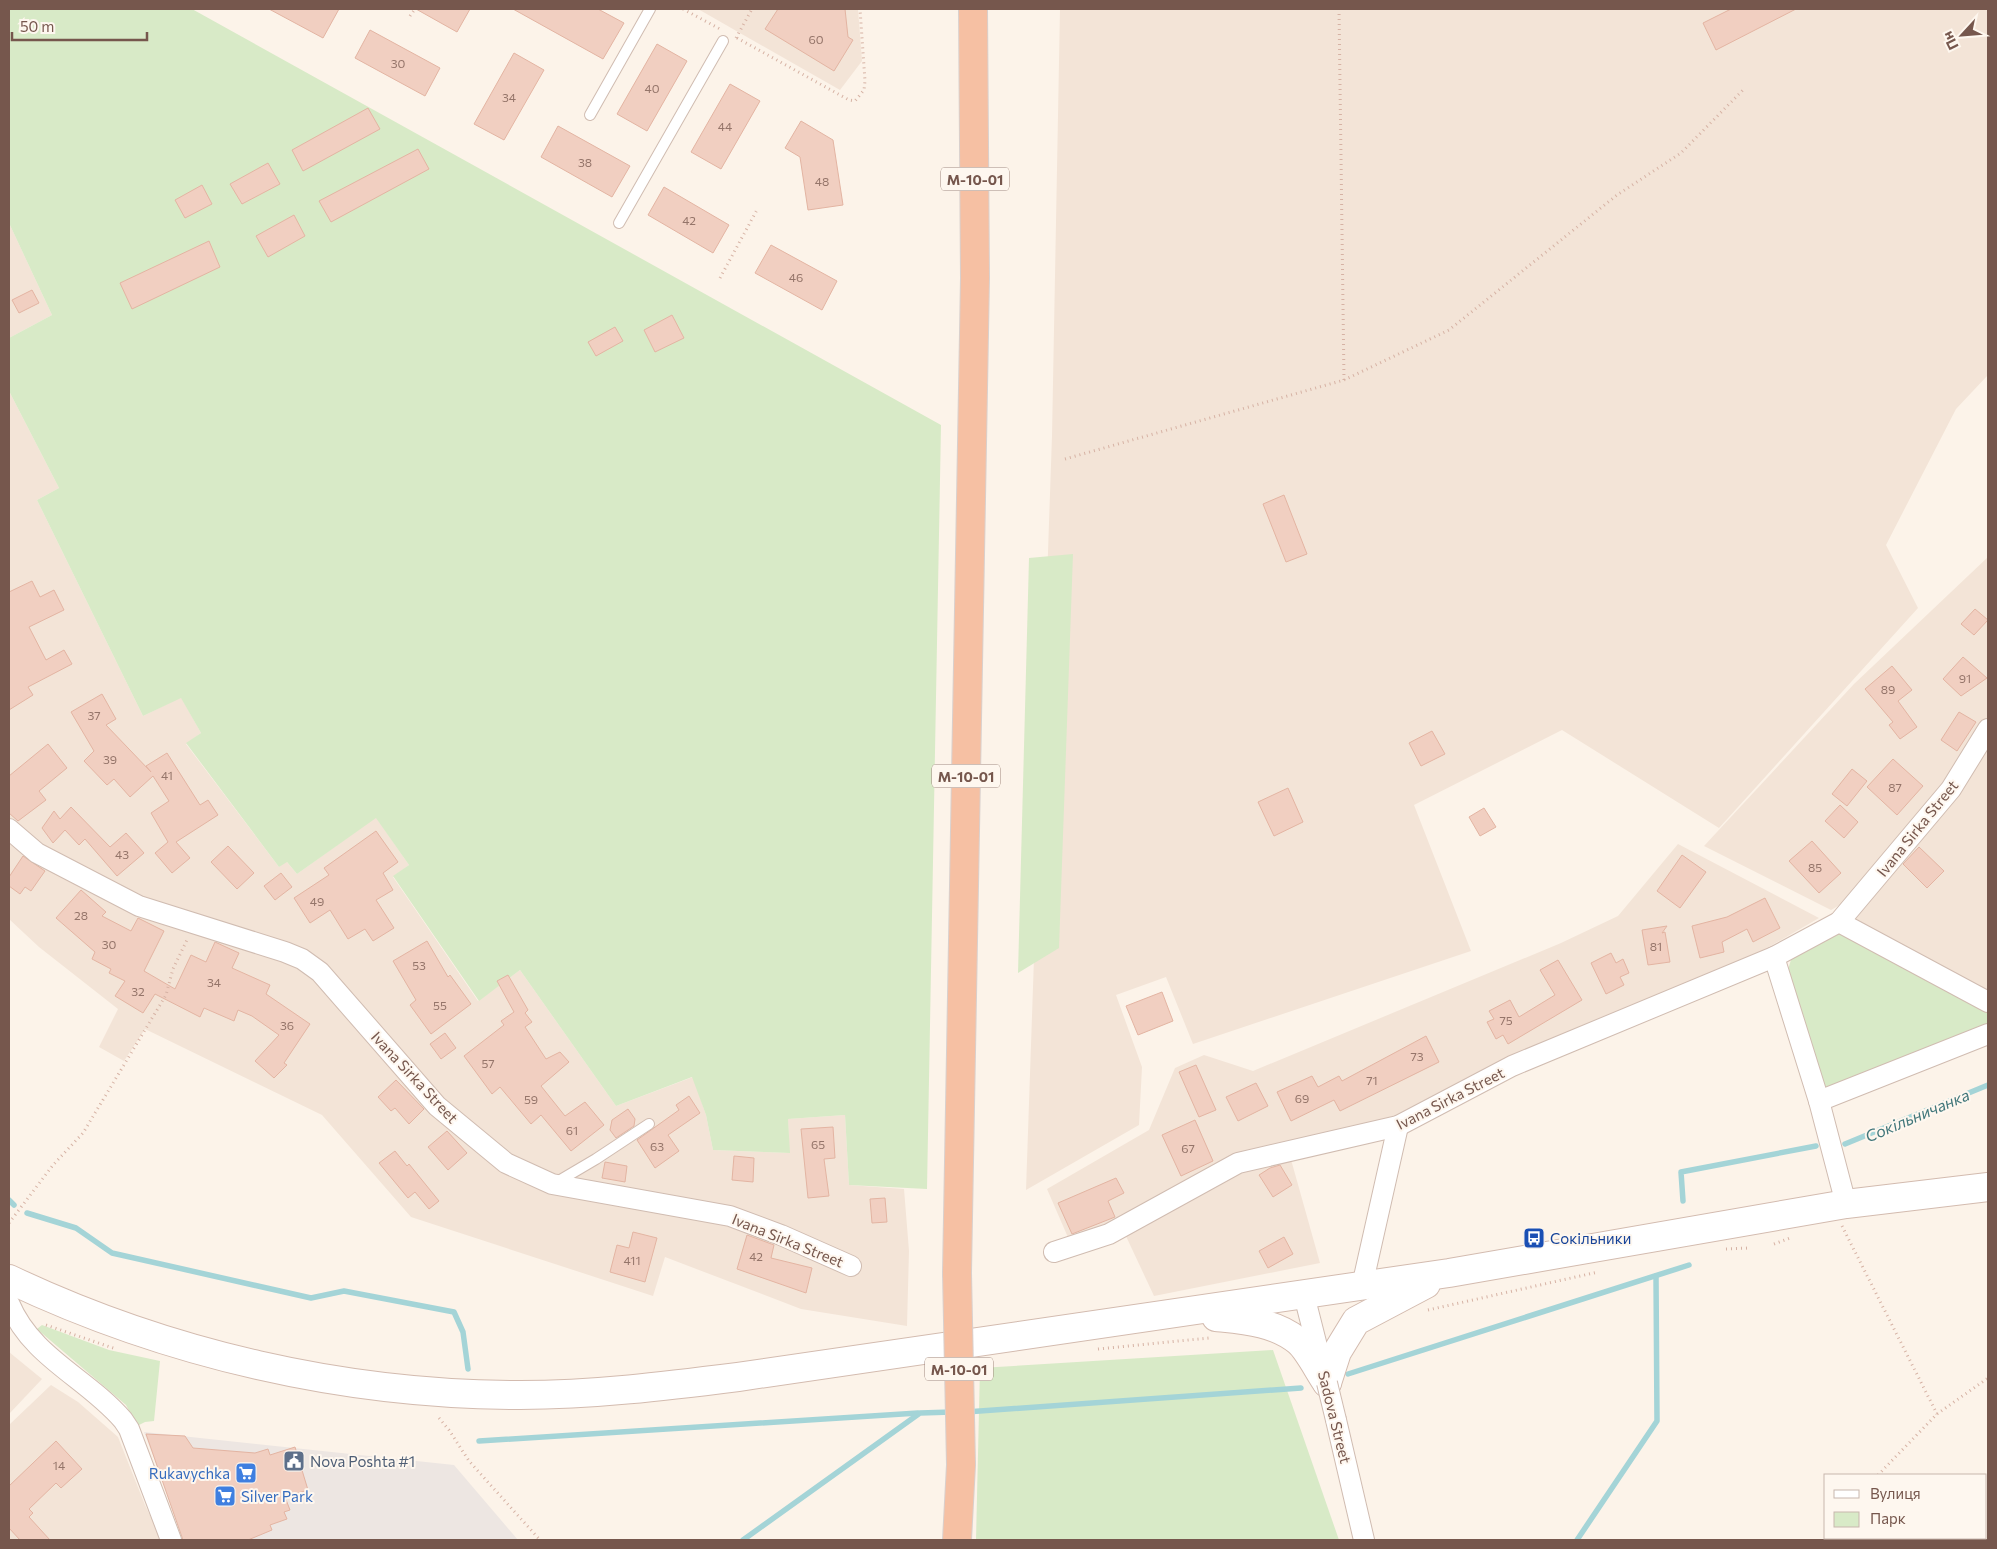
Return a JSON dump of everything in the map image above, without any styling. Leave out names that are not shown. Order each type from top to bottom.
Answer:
[{"type":"highway","name":"М-10-01","points":[[956,1540],[961,1465],[957,1273],[975,278],[973,9]]},
{"type":"highway","name":"М-10-01","points":[[974,79],[980,9]]},
{"type":"main road","points":[[9,1279],[46,1297],[121,1325],[194,1348],[270,1367],[355,1383],[405,1389],[520,1395],[660,1387],[1304,1295],[1988,1187]]},
{"type":"main road","points":[[1326,1383],[1337,1352],[1356,1321],[1449,1273]]},
{"type":"main road","points":[[1178,1312],[1251,1320],[1273,1327],[1298,1341],[1326,1383]]},
{"type":"street","name":"Ivana Sirka Street","points":[[1054,1252],[1109,1234],[1238,1163],[1398,1126],[1512,1066],[1774,957],[1839,922],[1951,789],[1988,729]]},
{"type":"street","name":"Ivana Sirka Street","points":[[9,829],[37,852],[148,909],[294,955],[313,966],[330,982],[443,1112],[503,1161],[552,1184],[730,1216],[781,1235],[851,1266]]},
{"type":"street","points":[[1839,922],[1988,1002]]},
{"type":"street","points":[[1774,957],[1819,1101],[1842,1211]]},
{"type":"street","points":[[1819,1101],[1988,1034]]},
{"type":"street","points":[[1362,1286],[1398,1126]]},
{"type":"street","name":"Sadova Street","points":[[1304,1295],[1364,1540]]},
{"type":"street","points":[[9,1303],[18,1322],[31,1340],[123,1420],[129,1429],[171,1540]]},
{"type":"lane","points":[[590,115],[650,9]]},
{"type":"lane","points":[[619,223],[728,40]]},
{"type":"lane","points":[[552,1184],[579,1170],[649,1124]]},
{"type":"path","points":[[410,16],[415,9]]},
{"type":"path","points":[[683,9],[721,30]]},
{"type":"path","points":[[728,40],[736,38],[752,9]]},
{"type":"path","points":[[728,40],[736,38],[849,100],[855,101],[864,90],[865,81],[860,9]]},
{"type":"path","points":[[1339,9],[1344,380]]},
{"type":"path","points":[[1065,459],[1344,380],[1449,330],[1617,194],[1682,153],[1743,90]]},
{"type":"path","points":[[720,278],[758,208]]},
{"type":"path","points":[[9,1223],[53,1165],[83,1133],[166,995],[173,969],[194,924]]},
{"type":"path","points":[[1842,1211],[1937,1414]]},
{"type":"path","points":[[1879,1474],[1937,1414],[1988,1378]]},
{"type":"path","points":[[439,1418],[469,1461],[540,1540]]},
{"type":"shaded area","points":[[698,9],[858,9],[862,61],[840,90]]},
{"type":"shaded area","points":[[1060,9],[1988,9],[1988,375],[1956,409],[1886,545],[1918,608],[1719,828],[1562,730],[1414,805],[1471,951],[1193,1044],[1166,977],[1116,995],[1142,1067],[1139,1125],[1026,1190],[1052,436]]},
{"type":"shaded area","points":[[9,223],[52,315],[9,338]]},
{"type":"shaded area","points":[[9,391],[59,488],[37,500],[143,716],[181,697],[201,733],[186,744],[279,867],[286,861],[297,874],[376,817],[409,865],[393,877],[478,1001],[520,970],[616,1106],[693,1077],[706,1115],[713,1150],[789,1153],[788,1119],[845,1115],[849,1185],[904,1189],[909,1251],[907,1326],[801,1309],[665,1257],[653,1296],[411,1217],[322,1115],[145,1029],[124,1061],[99,1047],[118,1009],[39,947],[9,919],[9,837],[22,849],[39,860],[137,911],[288,958],[306,968],[326,985],[433,1110],[488,1157],[508,1170],[554,1190],[724,1220],[775,1238],[849,1271],[853,1271],[856,1266],[854,1261],[783,1230],[731,1211],[556,1180],[517,1163],[499,1151],[440,1102],[333,978],[309,957],[287,947],[133,897],[39,848],[9,821]]},
{"type":"shaded area","points":[[1988,557],[1988,720],[1947,786],[1850,899],[1831,910],[1704,846],[1854,684]]},
{"type":"shaded area","points":[[1988,740],[1988,990],[1851,921]]},
{"type":"shaded area","points":[[1678,844],[1819,918],[1734,967],[1397,1121],[1250,1154],[1107,1229],[1070,1242],[1047,1189],[1149,1130],[1175,1068],[1204,1055],[1253,1071],[1561,943],[1618,916]]},
{"type":"shaded area","points":[[1290,1156],[1320,1263],[1154,1296],[1124,1232],[1224,1176]]},
{"type":"shaded area","points":[[9,1352],[42,1379],[9,1414]]},
{"type":"shaded area","points":[[51,1385],[78,1402],[118,1437],[145,1505],[162,1540],[9,1540],[9,1425]]},
{"type":"shaded area","points":[[144,1432],[454,1465],[518,1540],[185,1540]]},
{"type":"green space","points":[[9,9],[192,9],[941,425],[927,1189],[849,1185],[845,1115],[788,1119],[790,1153],[713,1150],[706,1115],[692,1077],[616,1106],[520,970],[479,1001],[393,876],[409,865],[376,818],[297,874],[287,862],[279,867],[186,743],[201,733],[181,698],[143,716],[37,500],[59,488],[9,391],[9,338],[52,315],[9,223]]},
{"type":"green space","points":[[1073,554],[1059,948],[1018,973],[1029,558]]},
{"type":"green space","points":[[1834,930],[1988,1005],[1988,1032],[1826,1092],[1787,973],[1793,953]]},
{"type":"green space","points":[[42,1325],[109,1350],[160,1361],[154,1421],[145,1422],[137,1426],[126,1405],[37,1329]]},
{"type":"green space","points":[[1273,1350],[1339,1540],[976,1540],[980,1368]]},
{"type":"building","points":[[269,9],[339,9],[323,38]]},
{"type":"building","points":[[416,9],[470,9],[457,32]]},
{"type":"building","points":[[513,9],[598,9],[624,23],[603,59]]},
{"type":"building","points":[[778,9],[845,9],[848,37],[853,40],[834,71],[765,29]]},
{"type":"building","points":[[1731,9],[1796,9],[1716,50],[1703,23]]},
{"type":"building","points":[[370,30],[440,68],[425,96],[355,58]]},
{"type":"building","points":[[657,44],[687,61],[647,131],[617,114]]},
{"type":"building","points":[[514,53],[544,70],[504,140],[474,124]]},
{"type":"building","points":[[730,84],[760,101],[721,169],[691,152]]},
{"type":"building","points":[[368,108],[380,129],[303,171],[292,150]]},
{"type":"building","points":[[801,121],[833,140],[843,205],[808,210],[800,157],[785,148]]},
{"type":"building","points":[[558,126],[630,166],[612,197],[541,157]]},
{"type":"building","points":[[418,149],[429,169],[331,222],[319,201]]},
{"type":"building","points":[[268,163],[280,184],[242,204],[230,184]]},
{"type":"building","points":[[202,185],[212,204],[185,218],[175,200]]},
{"type":"building","points":[[664,187],[729,225],[713,253],[648,215]]},
{"type":"building","points":[[294,215],[305,236],[268,257],[256,236]]},
{"type":"building","points":[[209,241],[220,267],[132,309],[120,283]]},
{"type":"building","points":[[771,245],[837,281],[822,310],[755,273]]},
{"type":"building","points":[[32,290],[39,303],[19,313],[12,300]]},
{"type":"building","points":[[672,315],[684,338],[655,352],[644,330]]},
{"type":"building","points":[[615,327],[623,341],[596,356],[588,342]]},
{"type":"building","points":[[1284,495],[1307,554],[1286,562],[1263,504]]},
{"type":"building","points":[[32,581],[40,597],[54,590],[64,610],[29,627],[46,660],[64,650],[72,664],[28,687],[33,695],[9,710],[9,592]]},
{"type":"building","points":[[1975,609],[1988,620],[1974,635],[1961,624]]},
{"type":"building","points":[[1963,657],[1987,678],[1961,696],[1943,679]]},
{"type":"building","points":[[1892,666],[1912,690],[1898,701],[1917,727],[1900,739],[1889,725],[1893,722],[1865,689]]},
{"type":"building","points":[[102,694],[116,719],[106,725],[151,772],[146,766],[167,753],[200,805],[208,800],[218,815],[176,842],[190,858],[172,873],[155,853],[168,842],[151,813],[169,801],[153,776],[130,797],[114,779],[107,785],[84,761],[94,751],[71,712]]},
{"type":"building","points":[[1959,712],[1976,722],[1957,751],[1941,740]]},
{"type":"building","points":[[1432,731],[1445,754],[1421,766],[1409,743]]},
{"type":"building","points":[[48,744],[67,768],[39,791],[46,800],[18,821],[9,813],[9,776]]},
{"type":"building","points":[[1893,759],[1923,786],[1897,815],[1867,787]]},
{"type":"building","points":[[1852,769],[1867,781],[1847,806],[1832,794]]},
{"type":"building","points":[[1288,788],[1303,822],[1274,836],[1258,802]]},
{"type":"building","points":[[1840,805],[1858,822],[1844,838],[1825,821]]},
{"type":"building","points":[[71,807],[110,847],[126,833],[144,853],[117,876],[85,839],[79,845],[65,830],[53,843],[42,828],[54,811],[60,819]]},
{"type":"building","points":[[1484,808],[1496,827],[1480,836],[1469,817]]},
{"type":"building","points":[[376,831],[398,862],[383,873],[393,890],[376,900],[394,928],[373,941],[365,929],[348,939],[330,910],[310,923],[294,898],[329,875],[324,868]]},
{"type":"building","points":[[1812,841],[1841,873],[1819,893],[1789,861]]},
{"type":"building","points":[[228,846],[254,873],[237,889],[211,862]]},
{"type":"building","points":[[1919,847],[1944,871],[1927,888],[1903,864]]},
{"type":"building","points":[[1682,855],[1706,872],[1680,908],[1657,891]]},
{"type":"building","points":[[23,856],[45,871],[31,891],[25,887],[20,894],[9,886],[9,877]]},
{"type":"building","points":[[281,873],[292,887],[275,900],[264,886]]},
{"type":"building","points":[[81,890],[106,912],[102,916],[131,931],[138,918],[164,931],[144,971],[175,989],[191,955],[206,962],[215,942],[239,953],[232,968],[270,985],[266,994],[310,1024],[284,1063],[287,1065],[274,1078],[255,1061],[279,1035],[252,1016],[238,1010],[234,1021],[204,1008],[200,1017],[155,994],[143,1013],[115,996],[125,981],[109,973],[111,969],[92,959],[95,952],[56,918]]},
{"type":"building","points":[[1765,898],[1780,928],[1753,942],[1747,929],[1722,942],[1724,952],[1700,958],[1692,926],[1727,917]]},
{"type":"building","points":[[1667,926],[1662,933],[1665,932],[1670,962],[1648,965],[1642,930]]},
{"type":"building","points":[[427,941],[448,977],[450,975],[471,1004],[431,1034],[410,1005],[416,1000],[393,961]]},
{"type":"building","points":[[1611,953],[1616,963],[1623,959],[1629,973],[1620,977],[1624,985],[1606,994],[1591,963]]},
{"type":"building","points":[[1558,960],[1582,1000],[1508,1044],[1503,1035],[1496,1039],[1487,1022],[1494,1019],[1489,1011],[1510,1000],[1519,1017],[1555,995],[1540,970]]},
{"type":"building","points":[[508,975],[528,1010],[525,1013],[532,1022],[525,1027],[546,1059],[560,1052],[569,1062],[541,1086],[565,1116],[585,1102],[604,1125],[571,1151],[541,1115],[531,1124],[500,1087],[492,1094],[464,1056],[504,1025],[501,1021],[514,1012],[497,981]]},
{"type":"building","points":[[1162,992],[1173,1021],[1138,1035],[1126,1006]]},
{"type":"building","points":[[445,1033],[456,1048],[441,1059],[430,1044]]},
{"type":"building","points":[[1426,1036],[1439,1062],[1340,1111],[1334,1100],[1291,1121],[1277,1092],[1312,1076],[1318,1087],[1339,1076],[1342,1081]]},
{"type":"building","points":[[1196,1065],[1216,1110],[1199,1117],[1179,1072]]},
{"type":"building","points":[[396,1080],[424,1109],[409,1124],[395,1108],[391,1111],[378,1097]]},
{"type":"building","points":[[1256,1083],[1268,1106],[1238,1121],[1226,1097]]},
{"type":"building","points":[[689,1096],[700,1113],[668,1135],[679,1151],[655,1168],[637,1140],[679,1110],[676,1105]]},
{"type":"building","points":[[628,1109],[635,1119],[634,1126],[616,1138],[610,1130],[612,1120]]},
{"type":"building","points":[[1195,1120],[1213,1161],[1181,1176],[1162,1135]]},
{"type":"building","points":[[833,1127],[835,1158],[824,1159],[829,1196],[808,1198],[801,1129]]},
{"type":"building","points":[[447,1131],[467,1153],[448,1170],[428,1147]]},
{"type":"building","points":[[395,1151],[407,1166],[409,1164],[439,1201],[429,1209],[415,1192],[408,1198],[379,1163]]},
{"type":"building","points":[[734,1156],[754,1158],[753,1182],[732,1180]]},
{"type":"building","points":[[605,1162],[627,1166],[625,1182],[602,1178]]},
{"type":"building","points":[[1280,1165],[1292,1185],[1273,1197],[1259,1175],[1270,1168]]},
{"type":"building","points":[[1116,1178],[1124,1193],[1108,1201],[1115,1217],[1072,1234],[1058,1203]]},
{"type":"building","points":[[885,1198],[887,1222],[872,1223],[870,1199]]},
{"type":"building","points":[[633,1232],[657,1238],[645,1282],[610,1272],[617,1245],[629,1248]]},
{"type":"building","points":[[747,1235],[774,1245],[771,1258],[812,1268],[806,1293],[737,1269]]},
{"type":"building","points":[[1284,1237],[1293,1254],[1268,1268],[1259,1251]]},
{"type":"building","name":"Silver Park","points":[[146,1434],[185,1436],[193,1448],[255,1453],[268,1449],[270,1455],[295,1447],[308,1490],[285,1497],[290,1510],[284,1512],[287,1519],[270,1525],[272,1530],[248,1540],[183,1540]]},
{"type":"building","points":[[56,1441],[82,1469],[61,1488],[56,1483],[29,1509],[33,1513],[29,1517],[50,1540],[20,1540],[9,1528],[9,1486]]},
{"type":"waterway","name":"Сокільничанка","points":[[1845,1144],[1988,1085]]},
{"type":"waterway","points":[[1683,1201],[1681,1172],[1816,1146]]},
{"type":"waterway","points":[[9,1200],[14,1205]]},
{"type":"waterway","points":[[27,1213],[76,1228],[112,1253],[311,1298],[344,1291],[454,1312],[463,1332],[468,1369]]},
{"type":"waterway","points":[[1348,1374],[1689,1265]]},
{"type":"waterway","points":[[1577,1540],[1657,1421],[1656,1276]]},
{"type":"waterway","points":[[966,1412],[1301,1388]]},
{"type":"waterway","points":[[743,1540],[920,1413],[952,1412]]},
{"type":"waterway","points":[[479,1441],[918,1413]]},
{"type":"place","name":"Сокільники","points":[[1534,1238]]},
{"type":"place","name":"Nova Poshta #1","points":[[294,1461]]},
{"type":"place","name":"Rukavychka","points":[[246,1473]]},
{"type":"place","name":"Silver Park","points":[[225,1496]]}]
